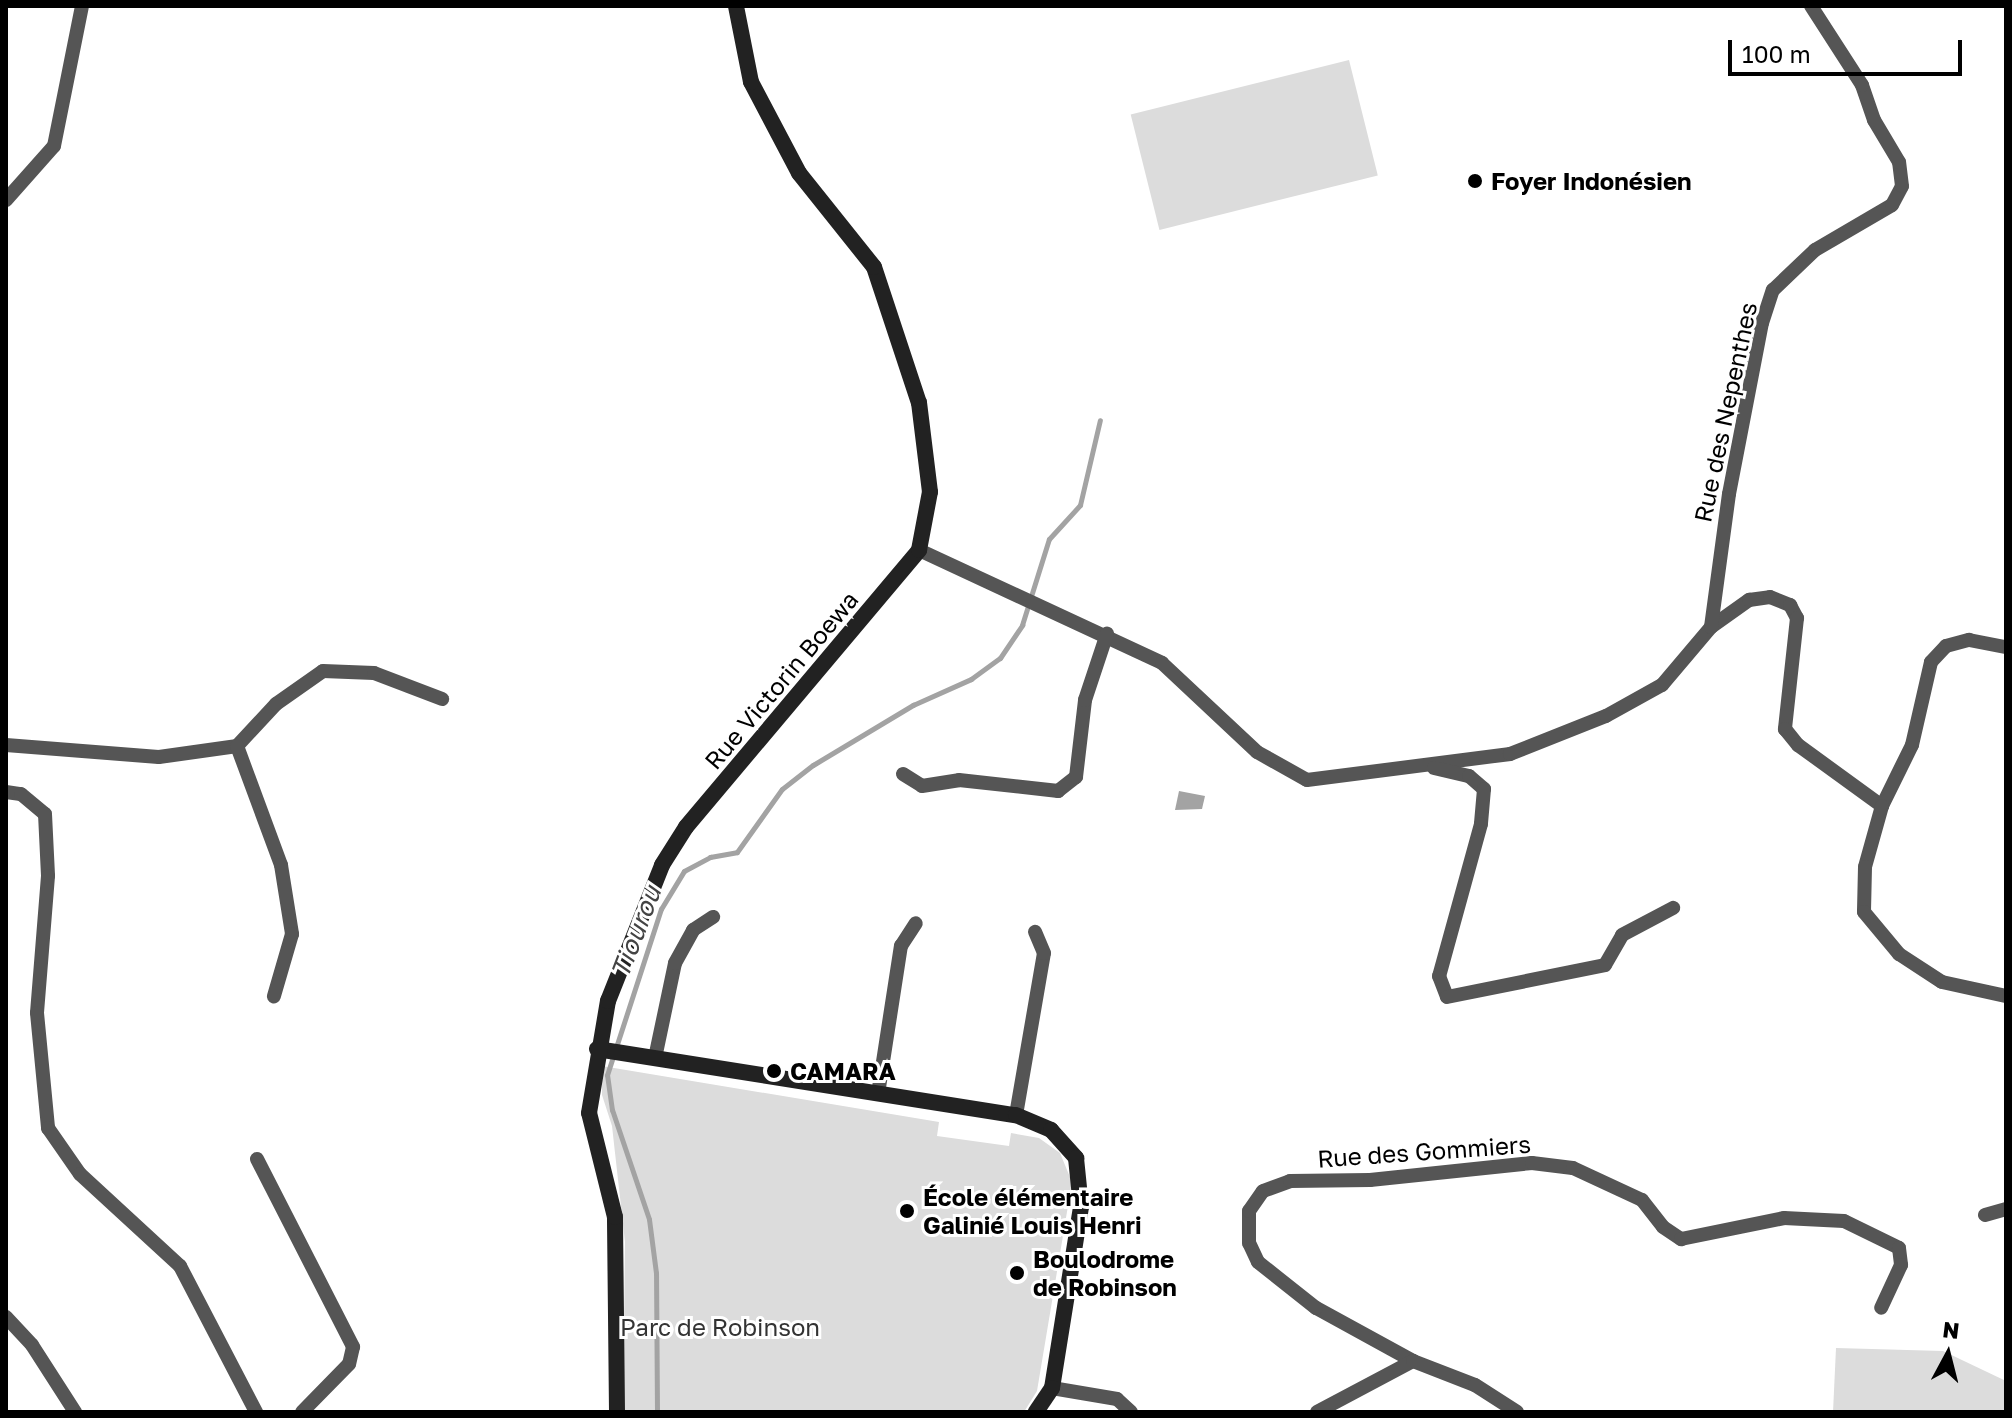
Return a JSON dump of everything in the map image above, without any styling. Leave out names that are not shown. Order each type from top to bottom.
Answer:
[{"type":"street","points":[[6,200],[54,146],[82,6]]},
{"type":"street","name":"Rue Victorin Boewa","points":[[617,1412],[615,1217],[589,1113],[608,1051],[608,1001],[656,875],[686,827],[919,550],[930,492],[919,403],[874,267],[799,173],[751,82],[736,6]]},
{"type":"street","name":"Rue des Nepenthes","points":[[1711,627],[1729,494],[1762,323],[1773,290],[1815,250],[1892,205],[1902,186],[1899,162],[1874,120],[1862,85],[1811,6]]},
{"type":"street","points":[[919,550],[1107,634],[1162,663],[1257,752],[1307,780],[1510,754],[1606,716],[1662,685],[1711,627],[1749,600],[1770,597],[1790,605],[1797,618],[1798,637],[1785,729],[1798,745],[1882,806]]},
{"type":"street","points":[[903,774],[922,786],[959,780],[1058,791],[1076,777],[1085,700],[1107,634]]},
{"type":"street","points":[[2006,647],[1969,640],[1946,646],[1931,662],[1912,745],[1882,806],[1865,867],[1864,912],[1899,954],[1942,982],[2006,996]]},
{"type":"street","points":[[6,745],[159,757],[237,746],[276,704],[323,671],[374,673],[442,699]]},
{"type":"street","points":[[237,746],[281,865],[292,934],[274,996]]},
{"type":"street","points":[[1419,765],[1469,776],[1484,789],[1481,824],[1439,976],[1447,997],[1605,965],[1622,935],[1673,908]]},
{"type":"street","points":[[6,792],[21,794],[45,814],[48,876],[37,1013],[48,1128],[80,1174],[180,1266],[256,1412]]},
{"type":"street","points":[[655,1058],[675,963],[693,930],[713,917]]},
{"type":"street","points":[[878,1094],[901,946],[916,923]]},
{"type":"street","points":[[1016,1115],[1044,953],[1035,932]]},
{"type":"street","points":[[608,1051],[1016,1115],[1051,1130],[1076,1158],[1081,1207],[1052,1388],[1036,1412]]},
{"type":"street","points":[[257,1159],[353,1347],[349,1364],[302,1412]]},
{"type":"street","name":"Rue des Gommiers","points":[[1413,1361],[1316,1308],[1258,1262],[1249,1243],[1249,1211],[1263,1191],[1290,1181],[1370,1180],[1532,1163],[1573,1168],[1642,1200],[1663,1227],[1681,1239],[1784,1218],[1844,1221],[1899,1248],[1901,1265],[1881,1308]]},
{"type":"street","points":[[1985,1215],[2006,1209]]},
{"type":"street","points":[[6,1317],[32,1345],[75,1412]]},
{"type":"street","points":[[1317,1412],[1413,1361],[1475,1385],[1517,1412]]},
{"type":"street","points":[[1052,1388],[1117,1399],[1131,1412]]},
{"type":"green space","points":[[1349,60],[1378,175],[1159,230],[1131,114]]},
{"type":"green space","name":"Parc de Robinson","points":[[602,1066],[939,1122],[937,1136],[1009,1146],[1011,1133],[1039,1138],[1060,1153],[1072,1182],[1037,1391],[1024,1412],[623,1412],[625,1242],[612,1126],[602,1095]]},
{"type":"green space","points":[[1836,1348],[1943,1351],[2006,1381],[2006,1412],[1833,1412]]},
{"type":"shaded area","points":[[1179,791],[1205,796],[1202,809],[1175,810]]},
{"type":"waterway","name":"Tiourou","points":[[657,1412],[656,1273],[649,1219],[612,1110],[607,1075],[661,909],[684,871],[710,857],[737,852],[782,789],[813,765],[913,705],[971,679],[1000,658],[1022,625],[1049,539],[1080,505],[1100,420]]},
{"type":"place","name":"Foyer Indonésien","points":[[1475,181]]},
{"type":"place","name":"CAMARA","points":[[774,1071]]},
{"type":"place","name":"École élémentaire Galinié Louis Henri","points":[[907,1211]]},
{"type":"place","name":"Boulodrome de Robinson","points":[[1017,1273]]}]
